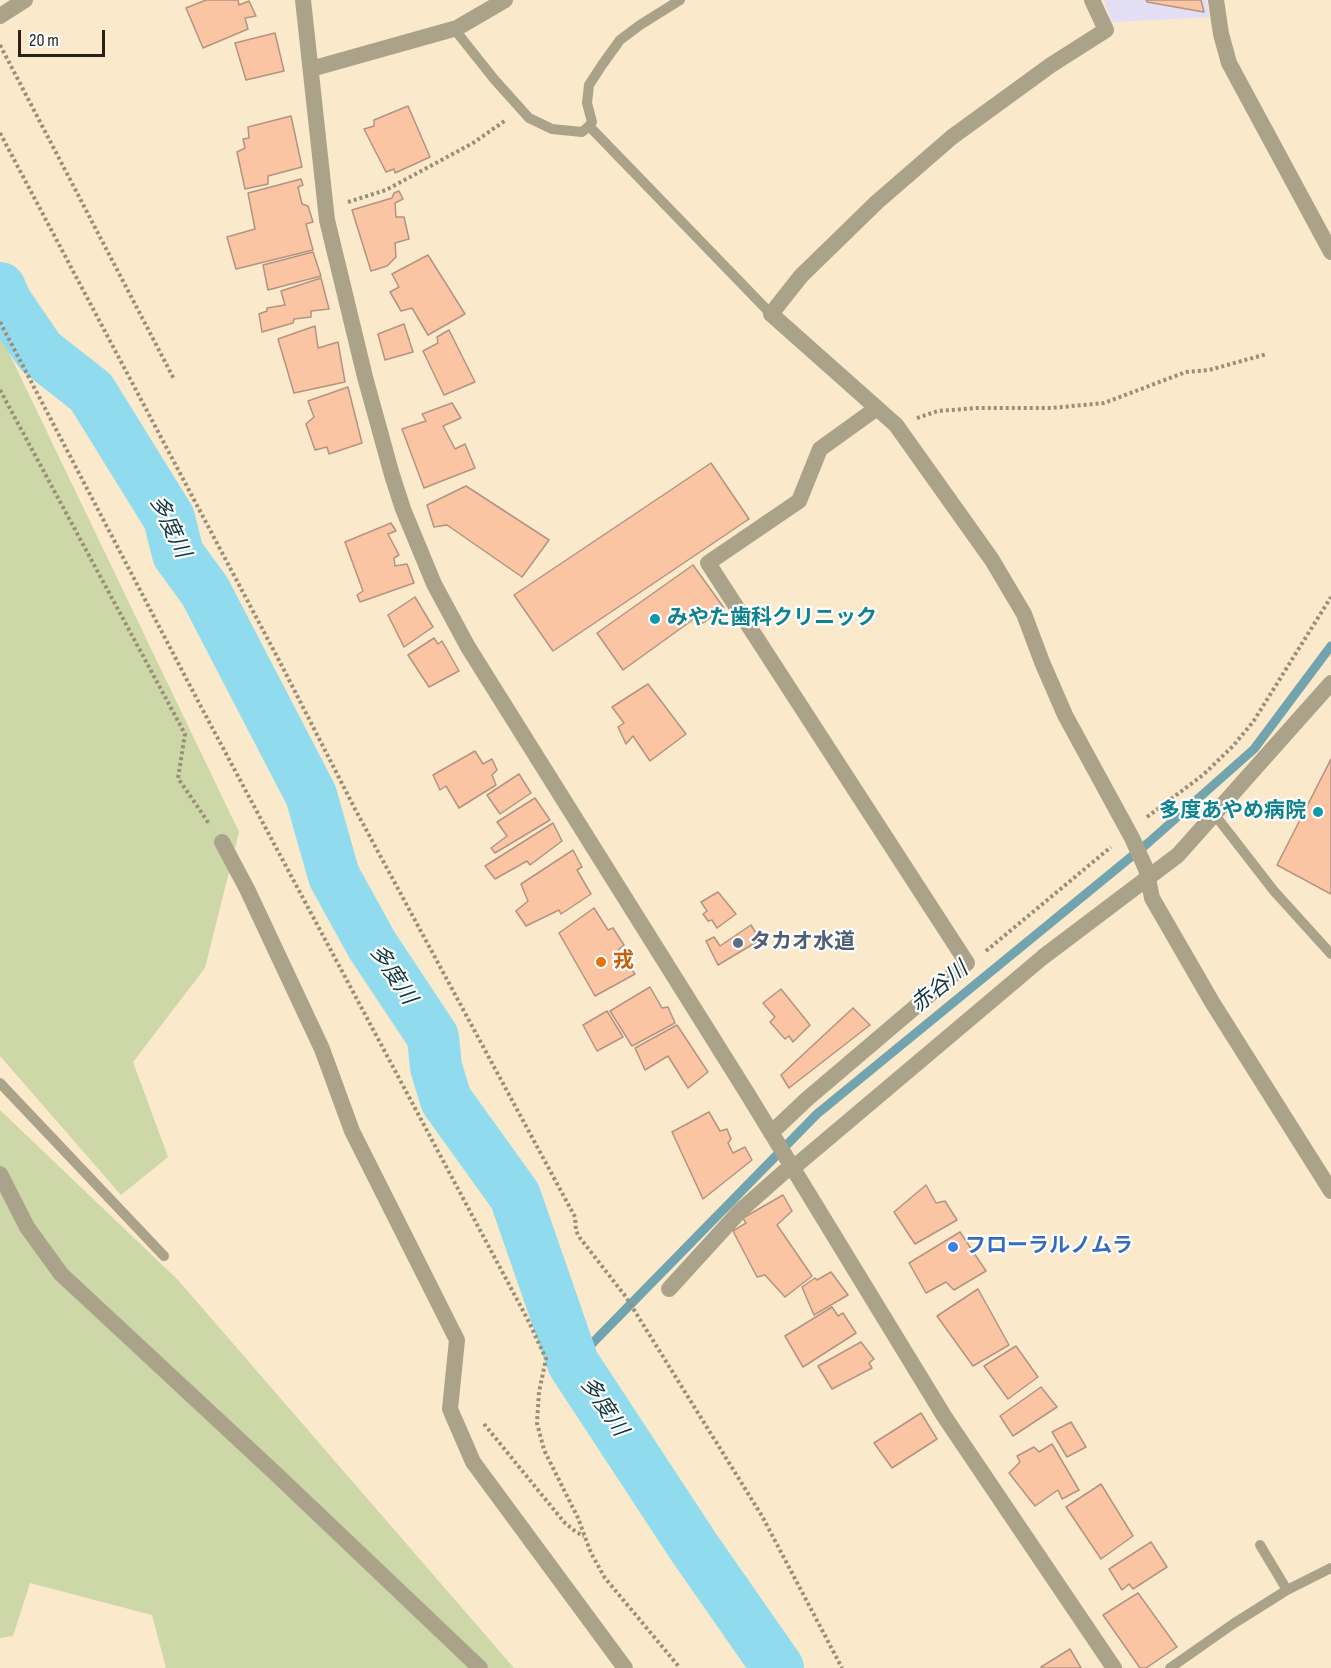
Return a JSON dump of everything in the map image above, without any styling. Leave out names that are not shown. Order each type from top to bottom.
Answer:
[{"type":"street","points":[[0,16],[25,0]]},
{"type":"street","points":[[303,0],[327,220],[365,377],[392,475],[403,509],[434,584],[474,656],[793,1168],[944,1416],[1114,1668]]},
{"type":"street","points":[[311,69],[457,28],[505,0]]},
{"type":"street","points":[[1092,0],[1106,30],[1051,65],[952,137],[877,202],[809,268],[771,314],[896,425],[992,560],[1024,614],[1065,715],[1130,835],[1146,874],[1152,898],[1212,1002],[1331,1191]]},
{"type":"street","points":[[1216,0],[1221,34],[1229,63],[1331,252]]},
{"type":"street","points":[[771,1133],[807,1099],[967,963],[708,563],[800,501],[820,449],[877,408]]},
{"type":"street","points":[[669,1289],[741,1209],[784,1172],[793,1168],[1043,957],[1146,874],[1178,855],[1331,683]]},
{"type":"street","points":[[222,842],[247,889],[322,1049],[352,1131],[457,1340],[450,1409],[473,1462],[625,1668]]},
{"type":"street","points":[[0,1174],[27,1227],[61,1274],[480,1668]]},
{"type":"lane","points":[[457,28],[459,35],[529,118],[552,129],[582,132],[592,122],[587,104],[589,86],[620,40],[680,0]]},
{"type":"lane","points":[[589,126],[771,314]]},
{"type":"lane","points":[[1215,815],[1274,891],[1331,954]]},
{"type":"lane","points":[[0,1083],[164,1257]]},
{"type":"lane","points":[[1260,1545],[1287,1590]]},
{"type":"lane","points":[[1170,1668],[1287,1590],[1331,1568]]},
{"type":"path","points":[[0,45],[174,379]]},
{"type":"path","points":[[326,208],[386,190],[473,143],[521,109]]},
{"type":"path","points":[[0,133],[282,666],[355,809],[575,1217],[576,1231],[626,1297],[762,1516],[842,1668]]},
{"type":"path","points":[[0,322],[210,724],[529,1322],[546,1359],[539,1392],[537,1423],[544,1450],[578,1518],[591,1553],[605,1578],[680,1668]]},
{"type":"path","points":[[896,425],[938,411],[976,408],[1052,408],[1104,404],[1186,372],[1209,370],[1267,354]]},
{"type":"path","points":[[0,390],[185,734],[178,778],[222,842]]},
{"type":"path","points":[[967,963],[976,960],[1130,835],[1155,810],[1203,775],[1233,746],[1253,722],[1331,597]]},
{"type":"path","points":[[483,1423],[564,1522],[585,1537]]},
{"type":"shaded area","points":[[1104,0],[1206,0],[1210,17],[1112,22]]},
{"type":"green space","points":[[0,334],[239,832],[205,968],[133,1062],[168,1157],[121,1195],[0,1056]]},
{"type":"green space","points":[[0,1110],[178,1280],[514,1668],[166,1668],[152,1615],[30,1583],[13,1636],[0,1638]]},
{"type":"building","points":[[206,0],[238,0],[239,5],[249,1],[256,16],[245,18],[248,29],[203,48],[186,8]]},
{"type":"building","points":[[1146,0],[1201,0],[1204,12],[1147,2]]},
{"type":"building","points":[[275,33],[284,71],[246,80],[235,43]]},
{"type":"building","points":[[408,106],[430,157],[395,173],[394,169],[386,172],[364,129],[374,126],[374,120]]},
{"type":"building","points":[[291,116],[302,167],[268,176],[268,184],[245,189],[237,152],[245,148],[243,139],[249,138],[248,127]]},
{"type":"building","points":[[301,179],[303,185],[298,187],[302,204],[308,206],[313,222],[306,224],[313,250],[236,269],[227,237],[255,229],[248,193]]},
{"type":"building","points":[[399,191],[403,199],[395,203],[396,217],[404,217],[409,239],[395,243],[396,257],[387,266],[371,271],[352,210],[392,198],[394,193]]},
{"type":"building","points":[[313,252],[321,276],[268,290],[263,265]]},
{"type":"building","points":[[428,255],[465,314],[428,335],[412,308],[401,311],[390,292],[399,287],[392,274]]},
{"type":"building","points":[[321,278],[329,309],[311,311],[311,317],[294,319],[293,323],[262,332],[259,314],[267,311],[267,308],[285,305],[281,291]]},
{"type":"building","points":[[404,324],[413,352],[385,360],[378,334]]},
{"type":"building","points":[[315,326],[318,348],[338,342],[345,382],[294,393],[278,339]]},
{"type":"building","points":[[449,330],[475,382],[444,395],[423,351],[438,343],[437,337]]},
{"type":"building","points":[[348,387],[362,443],[329,454],[327,447],[315,450],[306,424],[314,417],[308,401]]},
{"type":"building","points":[[452,403],[461,418],[443,426],[455,449],[465,444],[475,468],[424,488],[402,429],[426,421],[422,414]]},
{"type":"building","points":[[711,463],[749,519],[553,651],[514,595]]},
{"type":"building","points":[[466,486],[549,540],[522,577],[447,525],[434,527],[427,505]]},
{"type":"building","points":[[391,523],[396,531],[388,534],[399,555],[394,558],[395,566],[407,564],[414,583],[360,602],[357,595],[363,591],[345,542]]},
{"type":"building","name":"みやた歯科クリニック","points":[[693,565],[724,608],[703,623],[698,616],[623,670],[597,633]]},
{"type":"building","points":[[415,597],[433,627],[404,647],[388,615]]},
{"type":"building","points":[[434,638],[438,644],[442,641],[459,671],[429,687],[408,655]]},
{"type":"building","points":[[648,684],[686,734],[650,761],[633,736],[626,744],[618,727],[624,723],[612,707]]},
{"type":"building","points":[[475,751],[483,764],[492,759],[497,770],[492,775],[496,785],[459,808],[446,786],[440,790],[433,775]]},
{"type":"building","name":"多度あやめ病院","points":[[1331,759],[1331,894],[1277,865]]},
{"type":"building","points":[[519,774],[531,793],[500,814],[487,795]]},
{"type":"building","points":[[535,798],[550,820],[495,853],[491,848],[507,836],[497,822]]},
{"type":"building","points":[[553,823],[562,841],[530,865],[527,861],[495,879],[485,866]]},
{"type":"building","points":[[573,850],[582,867],[577,870],[591,894],[561,914],[559,910],[526,926],[516,911],[528,901],[521,884]]},
{"type":"building","points":[[718,892],[736,914],[717,928],[712,920],[708,921],[703,914],[707,911],[701,902]]},
{"type":"building","name":"戎","points":[[594,908],[608,930],[613,928],[624,945],[618,950],[635,974],[595,996],[559,933]]},
{"type":"building","name":"タカオ水道","points":[[751,925],[760,940],[718,965],[706,941],[714,937],[720,946]]},
{"type":"building","points":[[650,987],[662,1008],[668,1007],[675,1023],[632,1046],[610,1011]]},
{"type":"building","points":[[781,989],[810,1025],[793,1042],[789,1036],[785,1039],[770,1022],[775,1017],[763,1003]]},
{"type":"building","points":[[853,1008],[870,1025],[789,1088],[781,1075]]},
{"type":"building","points":[[607,1011],[623,1037],[597,1051],[583,1025]]},
{"type":"building","points":[[677,1025],[708,1072],[688,1088],[668,1056],[645,1070],[635,1048]]},
{"type":"building","points":[[709,1112],[720,1131],[727,1129],[731,1139],[728,1143],[733,1153],[745,1147],[752,1160],[703,1199],[672,1132]]},
{"type":"building","points":[[926,1185],[936,1203],[945,1201],[957,1220],[915,1244],[894,1212]]},
{"type":"building","points":[[783,1195],[792,1211],[777,1225],[812,1276],[785,1297],[765,1275],[757,1277],[733,1231],[746,1223],[743,1218]]},
{"type":"building","name":"フローラルノムラ","points":[[960,1232],[986,1271],[954,1290],[946,1282],[926,1293],[909,1263]]},
{"type":"building","points":[[831,1272],[848,1295],[814,1315],[802,1287],[815,1278],[817,1280]]},
{"type":"building","points":[[978,1289],[1009,1345],[973,1366],[937,1316]]},
{"type":"building","points":[[832,1307],[838,1316],[843,1313],[856,1333],[803,1367],[785,1336]]},
{"type":"building","points":[[861,1342],[874,1359],[869,1363],[872,1368],[832,1389],[818,1366]]},
{"type":"building","points":[[1016,1346],[1038,1377],[1008,1399],[984,1366]]},
{"type":"building","points":[[1041,1387],[1057,1407],[1013,1436],[1000,1416]]},
{"type":"building","points":[[921,1413],[937,1439],[892,1468],[874,1443]]},
{"type":"building","points":[[1071,1422],[1086,1447],[1067,1457],[1052,1432]]},
{"type":"building","points":[[1052,1444],[1079,1490],[1062,1499],[1058,1490],[1035,1506],[1009,1473],[1020,1462],[1017,1456],[1034,1447],[1039,1452]]},
{"type":"building","points":[[1101,1484],[1133,1536],[1101,1559],[1066,1507]]},
{"type":"building","points":[[1151,1542],[1167,1567],[1133,1589],[1129,1584],[1122,1590],[1109,1569]]},
{"type":"building","points":[[1138,1593],[1177,1647],[1146,1668],[1140,1668],[1103,1615]]},
{"type":"building","points":[[1070,1649],[1081,1668],[1041,1667]]},
{"type":"waterway","name":"多度川","points":[[0,288],[6,302],[40,352],[91,392],[169,518],[178,554],[205,591],[311,795],[334,876],[372,945],[433,1037],[436,1067],[446,1100],[515,1196],[573,1363],[693,1546],[778,1668]]},
{"type":"waterway","name":"赤谷川","points":[[573,1363],[817,1114],[1148,843],[1254,749],[1331,646]]},
{"type":"place","name":"みやた歯科クリニック","points":[[655,619]]},
{"type":"place","name":"多度あやめ病院","points":[[1318,812]]},
{"type":"place","name":"タカオ水道","points":[[738,943]]},
{"type":"place","name":"戎","points":[[601,962]]},
{"type":"place","name":"フローラルノムラ","points":[[953,1247]]}]
